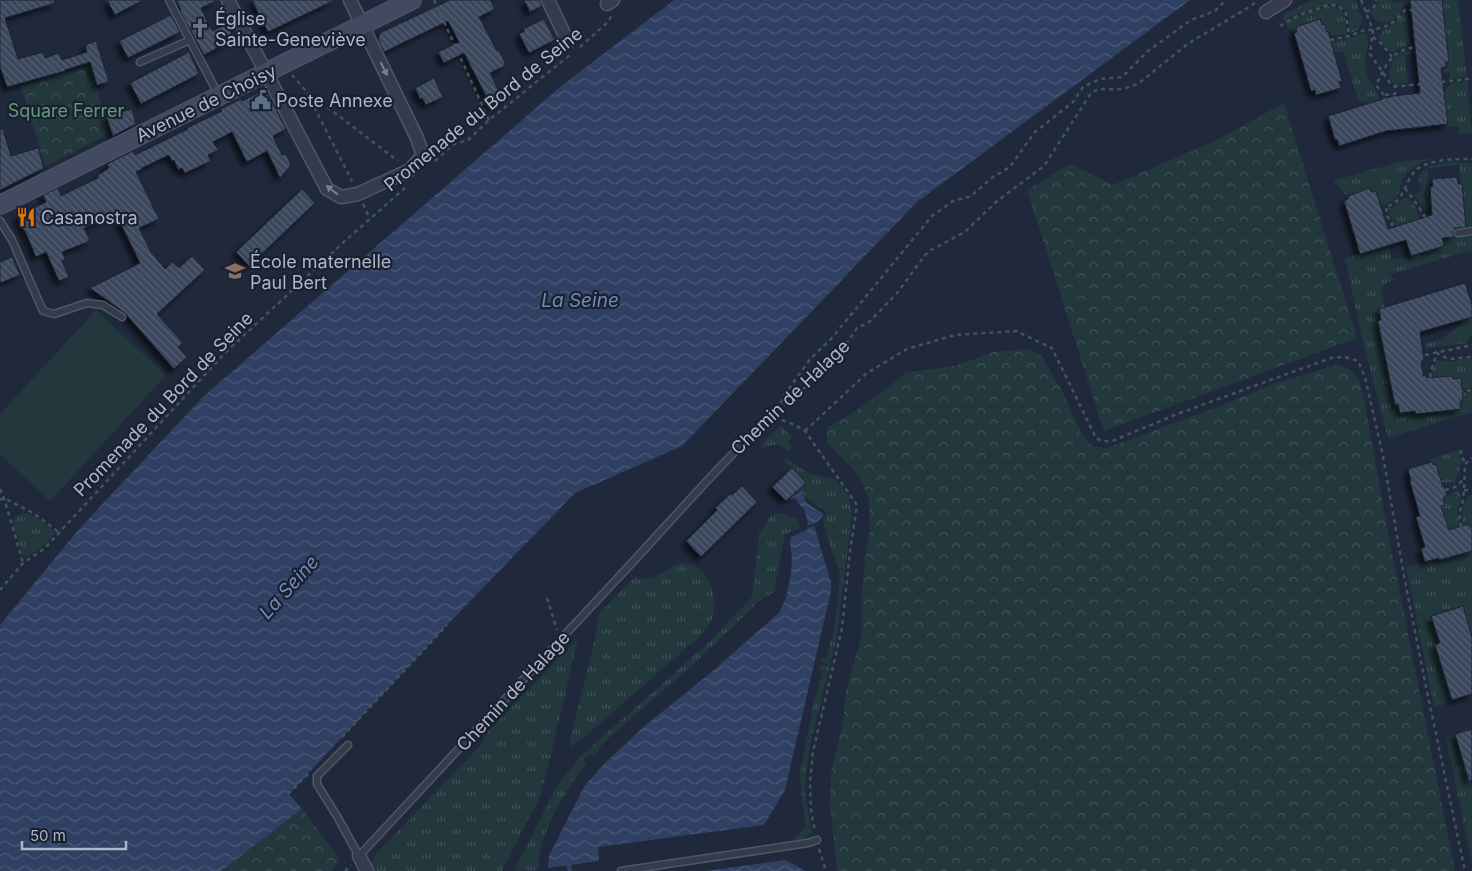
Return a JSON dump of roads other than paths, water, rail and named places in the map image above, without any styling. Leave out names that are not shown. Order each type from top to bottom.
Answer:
[{"type":"main road","name":"Avenue de Choisy","points":[[0,205],[412,0]]},
{"type":"street","points":[[228,0],[327,189],[341,197],[358,194],[410,170],[423,155],[417,138],[350,0]]},
{"type":"street","points":[[548,0],[573,47]]},
{"type":"street","points":[[1266,12],[1285,0]]},
{"type":"street","points":[[359,856],[367,871]]},
{"type":"lane","points":[[169,0],[219,96]]},
{"type":"lane","points":[[140,62],[190,40]]},
{"type":"lane","points":[[0,221],[12,240],[43,311],[54,314],[87,303],[103,305],[122,317]]},
{"type":"lane","points":[[1458,233],[1472,231]]},
{"type":"lane","name":"Chemin de Halage","points":[[359,856],[633,562],[713,473],[777,411]]},
{"type":"lane","points":[[348,745],[317,776],[317,784],[359,856]]},
{"type":"lane","points":[[621,871],[808,844],[817,840]]},
{"type":"water","name":"La Seine","points":[[674,0],[1190,0],[917,202],[682,446],[575,493],[447,625],[289,794],[302,809],[221,871],[0,871],[0,625],[79,529],[204,396],[560,87]]},
{"type":"water","points":[[803,485],[803,497],[807,503],[824,514],[817,522],[807,526],[804,508],[796,499],[789,499]]},
{"type":"water","points":[[814,526],[831,582],[831,591],[785,790],[764,825],[598,847],[599,861],[548,868],[549,856],[585,785],[606,762],[647,724],[708,675],[779,613],[786,598],[791,573],[791,537]]},
{"type":"water","points":[[785,860],[806,871],[706,871]]},
{"type":"waterway","points":[[568,862],[570,871]]},
{"type":"place","name":"Église Sainte-Geneviève","points":[[200,28]]},
{"type":"place","name":"Poste Annexe","points":[[261,100]]},
{"type":"place","name":"Casanostra","points":[[26,217]]},
{"type":"place","name":"École maternelle Paul Bert","points":[[235,271]]},
{"type":"park label","name":"Square Ferrer","points":[[66,110]]}]
